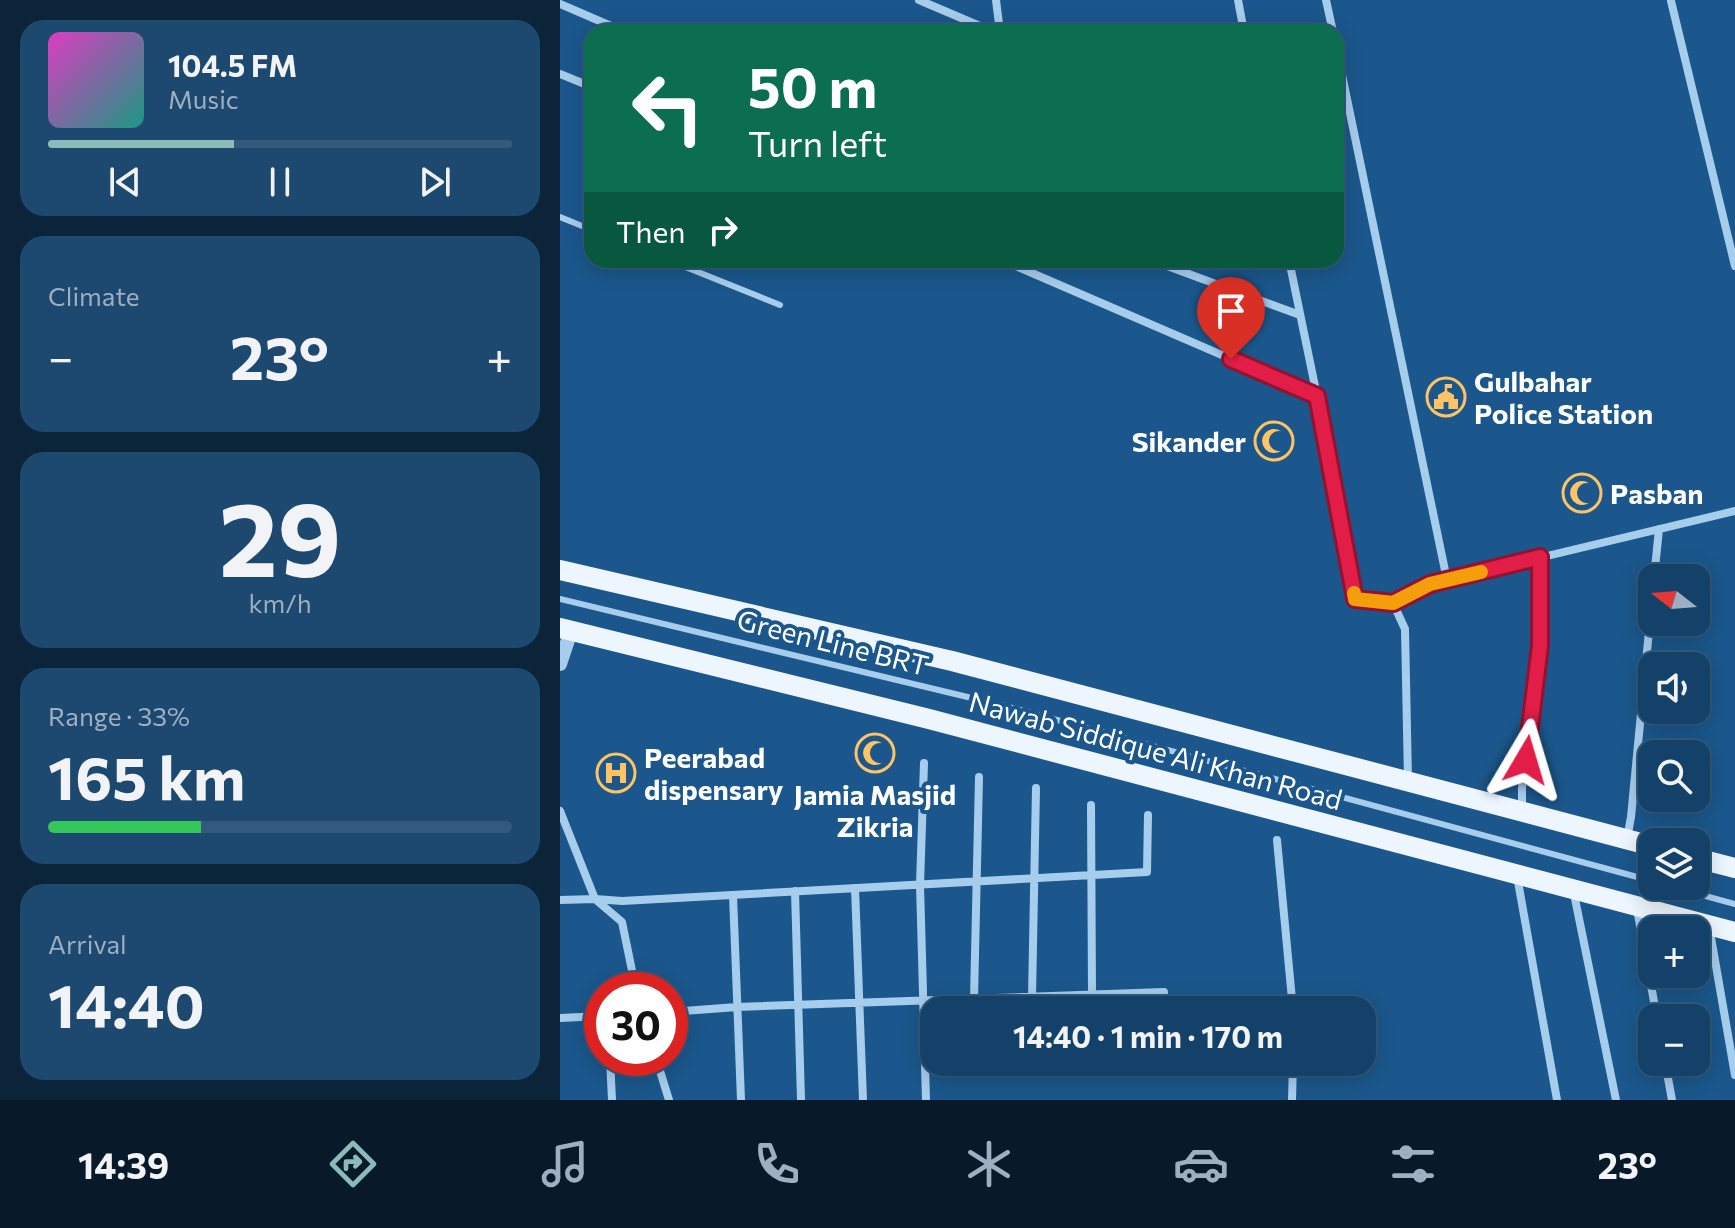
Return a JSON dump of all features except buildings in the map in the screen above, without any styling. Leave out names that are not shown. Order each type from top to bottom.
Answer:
[{"type":"main road","name":"Nawab Siddique Ali Khan Road","points":[[560,570],[952,661],[1638,843]]},
{"type":"main road","name":"Nawab Siddique Ali Khan Road","points":[[565,630],[929,719],[1672,916]]},
{"type":"main road","points":[[1710,862],[1735,868]]},
{"type":"main road","name":"Nawab Siddique Ali Khan Road","points":[[1710,926],[1735,932]]},
{"type":"street","points":[[919,0],[978,24]]},
{"type":"street","points":[[996,0],[997,24]]},
{"type":"street","points":[[1238,0],[1242,24]]},
{"type":"street","points":[[1326,0],[1331,24]]},
{"type":"street","points":[[1671,1],[1735,266]]},
{"type":"street","points":[[560,4],[606,24]]},
{"type":"street","points":[[560,74],[584,84]]},
{"type":"street","points":[[1344,84],[1447,580]]},
{"type":"street","points":[[1021,268],[1317,396]]},
{"type":"street","points":[[1173,268],[1300,315]]},
{"type":"street","points":[[1291,268],[1355,599],[1393,603],[1430,584],[1735,511]]},
{"type":"street","points":[[1655,564],[1659,529]]},
{"type":"street","points":[[1522,812],[1522,788],[1540,646],[1540,557]]},
{"type":"street","points":[[1393,603],[1405,629],[1409,782]]},
{"type":"street","points":[[560,664],[565,630]]},
{"type":"street","points":[[1627,840],[1649,636]]},
{"type":"street","points":[[923,996],[920,885],[924,763]]},
{"type":"street","points":[[974,996],[979,777]]},
{"type":"street","points":[[1032,996],[1036,788]]},
{"type":"street","points":[[1091,805],[1092,994]]},
{"type":"street","points":[[560,811],[595,899],[622,922],[633,972]]},
{"type":"street","points":[[560,900],[622,901],[1147,872],[1148,815]]},
{"type":"street","points":[[1277,840],[1292,996]]},
{"type":"street","points":[[1516,875],[1557,1100]]},
{"type":"street","points":[[855,888],[863,1100]]},
{"type":"street","points":[[1573,889],[1616,1100]]},
{"type":"street","points":[[795,891],[801,1100]]},
{"type":"street","points":[[733,895],[741,1100]]},
{"type":"street","points":[[1637,907],[1654,1004]]},
{"type":"street","points":[[1710,936],[1735,1075]]},
{"type":"street","points":[[1052,996],[1164,992]]},
{"type":"street","points":[[688,1011],[920,1001]]},
{"type":"street","points":[[560,1018],[584,1017]]},
{"type":"street","points":[[611,1076],[612,1100]]},
{"type":"street","points":[[662,1076],[669,1100]]},
{"type":"street","points":[[925,1076],[926,1100]]},
{"type":"street","points":[[1292,1100],[1293,1076]]},
{"type":"street","points":[[1668,1076],[1672,1100]]},
{"type":"lane","points":[[560,217],[584,227]]},
{"type":"lane","points":[[688,268],[780,305]]},
{"type":"lane","name":"Green Line BRT","points":[[560,599],[1005,706],[1638,877]]},
{"type":"lane","points":[[1710,897],[1735,904]]},
{"type":"slow traffic","points":[[1354,593],[1355,599],[1393,603],[1430,584],[1481,572]]},
{"type":"place","name":"Gulbahar Police Station","points":[[1446,397]]},
{"type":"place","name":"Sikander","points":[[1274,441]]},
{"type":"place","name":"Pasban","points":[[1582,493]]},
{"type":"place","name":"Jamia Masjid Zikria","points":[[875,753]]},
{"type":"place","name":"Peerabad dispensary","points":[[616,773]]},
{"type":"route","points":[[1231,359],[1317,396],[1355,599],[1393,603],[1430,584],[1540,557],[1540,646],[1526,760]]}]
